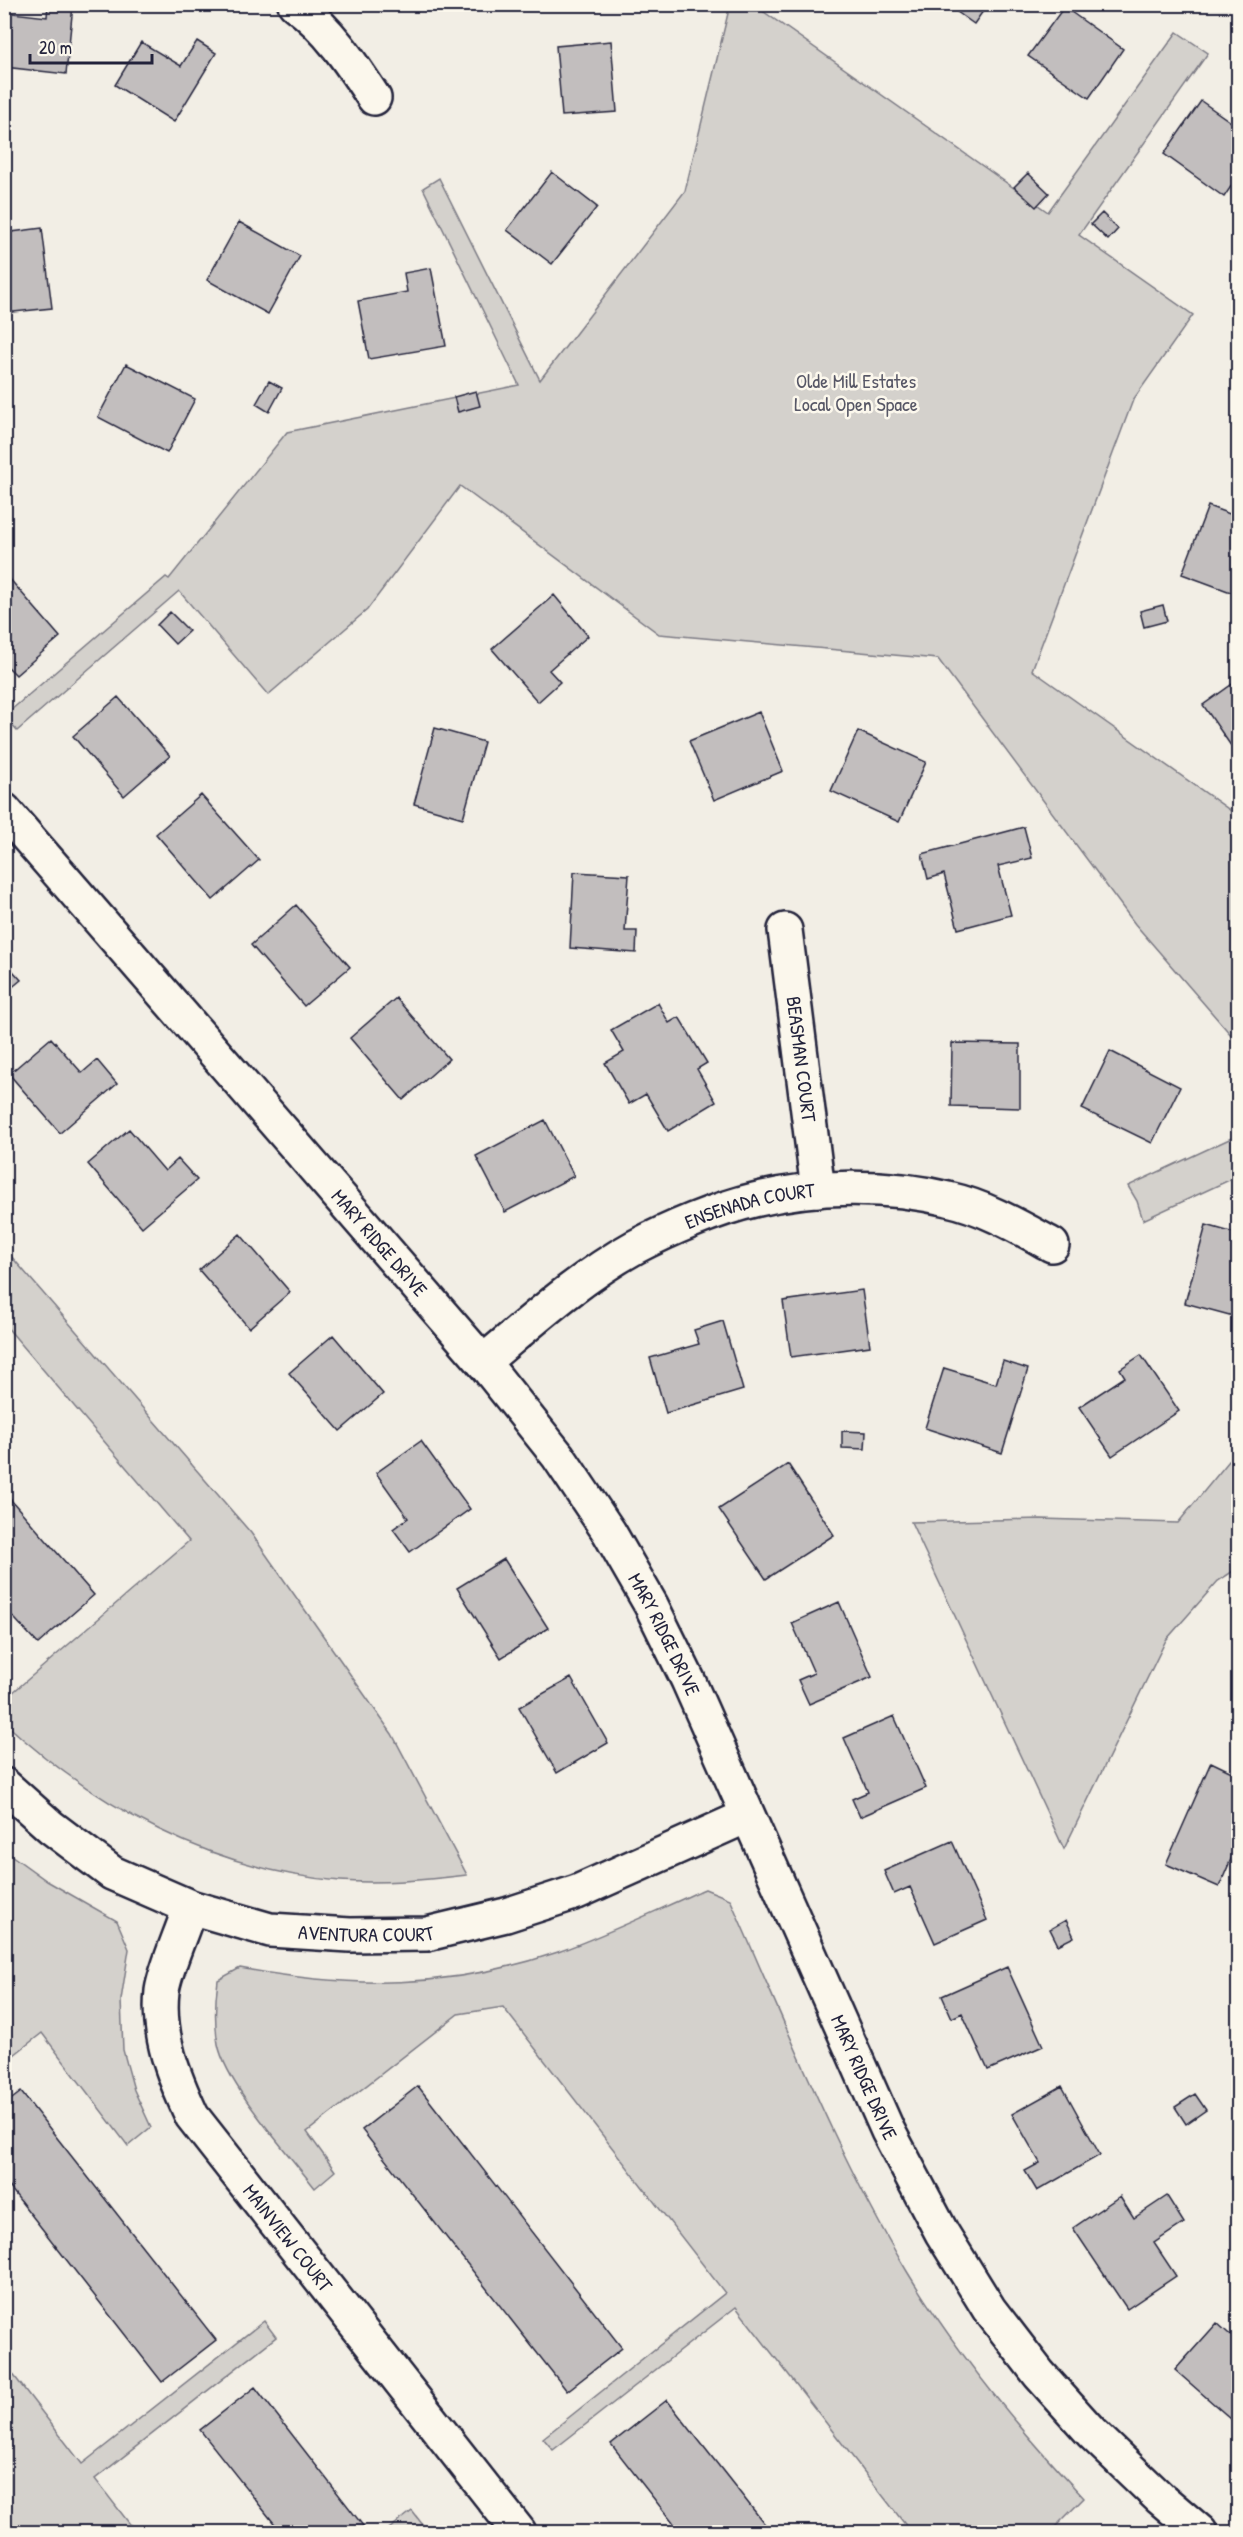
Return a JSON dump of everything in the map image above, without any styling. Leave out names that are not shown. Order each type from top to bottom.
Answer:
[{"type":"street","points":[[295,4],[307,13],[345,53],[374,98]]},
{"type":"street","name":"MARY RIDGE DRIVE","points":[[4,810],[483,1362],[558,1456],[609,1532],[651,1605],[688,1680],[888,2131],[942,2233],[989,2309],[1039,2374],[1092,2433],[1160,2498],[1200,2532]]},
{"type":"street","name":"BEASMAN COURT","points":[[785,930],[818,1190]]},
{"type":"street","name":"ENSENADA COURT","points":[[483,1362],[572,1289],[635,1248],[700,1219],[753,1200],[818,1190],[891,1190],[949,1199],[1002,1218],[1052,1245]]},
{"type":"street","name":"AVENTURA COURT","points":[[4,1785],[51,1827],[112,1873],[190,1907],[270,1930],[350,1935],[427,1934],[506,1916],[576,1892],[747,1816]]},
{"type":"street","name":"MAINVIEW COURT","points":[[190,1907],[162,1990],[162,2031],[173,2073],[192,2116],[519,2532]]},
{"type":"green space","name":"Olde Mill Estates Local Open Space","points":[[730,5],[754,5],[1048,212],[1177,32],[1208,53],[1079,235],[1193,315],[1133,400],[1032,670],[1238,816],[1238,1043],[1135,924],[938,659],[659,634],[460,486],[367,610],[268,695],[179,591],[17,731],[4,716],[166,577],[169,579],[287,432],[519,385],[423,188],[439,178],[540,380],[685,191]]},
{"type":"green space","points":[[1238,1135],[1238,1176],[1143,1220],[1137,1201],[1128,1186]]},
{"type":"green space","points":[[4,1248],[251,1533],[392,1734],[467,1875],[404,1881],[340,1881],[293,1875],[247,1864],[202,1849],[159,1830],[118,1807],[78,1782],[5,1723],[5,1699],[189,1541],[5,1325]]},
{"type":"green space","points":[[1238,1450],[1238,1568],[1218,1581],[1166,1640],[1064,1849],[911,1522],[1041,1519],[1178,1523]]},
{"type":"green space","points":[[4,1850],[47,1881],[117,1921],[129,1949],[121,2000],[123,2050],[134,2090],[151,2127],[128,2146],[42,2033],[5,2062]]},
{"type":"green space","points":[[705,1889],[730,1899],[835,2136],[908,2273],[947,2333],[990,2390],[1084,2498],[1050,2532],[911,2532],[736,2307],[553,2450],[543,2438],[725,2293],[503,2007],[458,2014],[307,2132],[335,2171],[315,2188],[259,2118],[223,2061],[216,2028],[218,1980],[240,1968],[321,1980],[361,1982],[439,1979],[478,1973],[558,1952],[614,1930]]},
{"type":"green space","points":[[264,2321],[276,2337],[95,2479],[136,2532],[5,2532],[5,2364],[82,2464]]},
{"type":"green space","points":[[412,2511],[423,2525],[414,2532],[385,2532]]},
{"type":"building","points":[[48,4],[73,5],[66,74],[4,67],[4,12],[47,17]]},
{"type":"building","points":[[493,4],[507,4],[502,11]]},
{"type":"building","points":[[946,4],[988,4],[974,24]]},
{"type":"building","points":[[1064,7],[1123,49],[1089,98],[1028,56]]},
{"type":"building","points":[[197,41],[216,53],[174,122],[115,85],[141,42],[181,66]]},
{"type":"building","points":[[611,41],[617,112],[562,116],[556,46]]},
{"type":"building","points":[[1201,101],[1238,127],[1238,176],[1224,197],[1164,154]]},
{"type":"building","points":[[552,172],[597,207],[552,264],[507,230]]},
{"type":"building","points":[[1028,173],[1049,193],[1036,207],[1014,187]]},
{"type":"building","points":[[1102,213],[1118,229],[1108,240],[1091,224]]},
{"type":"building","points":[[239,222],[300,256],[268,314],[207,280]]},
{"type":"building","points":[[42,228],[52,308],[4,313],[4,233]]},
{"type":"building","points":[[431,268],[446,346],[369,359],[358,301],[407,292],[404,273]]},
{"type":"building","points":[[126,364],[195,399],[167,453],[98,417]]},
{"type":"building","points":[[269,381],[282,388],[269,412],[256,404]]},
{"type":"building","points":[[476,391],[480,406],[458,412],[454,397]]},
{"type":"building","points":[[1208,506],[1238,517],[1238,588],[1236,594],[1182,574]]},
{"type":"building","points":[[8,577],[60,637],[16,675],[4,663],[4,580]]},
{"type":"building","points":[[554,595],[588,636],[549,670],[560,682],[538,702],[492,649]]},
{"type":"building","points":[[1163,605],[1167,621],[1144,627],[1140,611]]},
{"type":"building","points":[[170,612],[189,631],[175,644],[157,625]]},
{"type":"building","points":[[1238,680],[1238,756],[1203,705]]},
{"type":"building","points":[[118,697],[170,756],[124,796],[73,736]]},
{"type":"building","points":[[759,712],[783,771],[714,800],[689,741]]},
{"type":"building","points":[[435,728],[484,742],[463,818],[414,804]]},
{"type":"building","points":[[858,731],[926,762],[899,822],[831,791]]},
{"type":"building","points":[[201,795],[259,860],[213,900],[156,834]]},
{"type":"building","points":[[1024,827],[1032,858],[998,866],[1011,915],[958,929],[944,874],[928,879],[922,854]]},
{"type":"building","points":[[574,872],[629,875],[625,931],[637,931],[636,953],[570,948]]},
{"type":"building","points":[[296,905],[350,967],[304,1006],[251,945]]},
{"type":"building","points":[[4,961],[21,980],[4,994]]},
{"type":"building","points":[[396,998],[449,1059],[403,1100],[350,1038]]},
{"type":"building","points":[[658,1003],[669,1023],[679,1017],[707,1063],[697,1069],[716,1102],[668,1131],[646,1094],[629,1104],[605,1063],[624,1052],[611,1030]]},
{"type":"building","points":[[51,1038],[82,1073],[97,1060],[117,1084],[60,1133],[9,1074]]},
{"type":"building","points":[[952,1043],[1020,1044],[1020,1108],[951,1106]]},
{"type":"building","points":[[1110,1051],[1180,1087],[1152,1143],[1082,1109]]},
{"type":"building","points":[[545,1120],[574,1176],[505,1212],[476,1156]]},
{"type":"building","points":[[129,1129],[165,1171],[178,1159],[197,1180],[142,1227],[88,1164]]},
{"type":"building","points":[[1206,1225],[1238,1234],[1237,1317],[1185,1303]]},
{"type":"building","points":[[240,1234],[290,1292],[249,1328],[199,1270]]},
{"type":"building","points":[[862,1290],[870,1346],[791,1357],[783,1301]]},
{"type":"building","points":[[723,1321],[743,1390],[666,1413],[650,1358],[699,1344],[694,1330]]},
{"type":"building","points":[[333,1335],[383,1394],[340,1431],[289,1373]]},
{"type":"building","points":[[1141,1355],[1179,1411],[1112,1456],[1079,1407],[1125,1377],[1120,1369]]},
{"type":"building","points":[[1003,1361],[1028,1369],[1002,1453],[925,1428],[944,1368],[996,1384]]},
{"type":"building","points":[[842,1431],[866,1432],[865,1449],[842,1448]]},
{"type":"building","points":[[421,1441],[470,1509],[410,1552],[393,1529],[408,1518],[376,1473]]},
{"type":"building","points":[[788,1464],[834,1535],[766,1579],[719,1509]]},
{"type":"building","points":[[4,1492],[94,1595],[38,1644],[4,1607]]},
{"type":"building","points":[[504,1559],[548,1628],[501,1658],[457,1588]]},
{"type":"building","points":[[839,1602],[872,1677],[809,1704],[798,1680],[814,1673],[792,1623]]},
{"type":"building","points":[[571,1678],[608,1743],[557,1773],[519,1707]]},
{"type":"building","points":[[894,1716],[926,1788],[860,1817],[852,1799],[868,1792],[844,1738]]},
{"type":"building","points":[[1211,1762],[1238,1775],[1238,1843],[1219,1887],[1166,1864]]},
{"type":"building","points":[[952,1841],[987,1920],[935,1943],[910,1887],[894,1894],[884,1871]]},
{"type":"building","points":[[1066,1920],[1074,1937],[1058,1945],[1050,1929]]},
{"type":"building","points":[[1007,1967],[1043,2046],[988,2070],[962,2013],[952,2018],[942,1996]]},
{"type":"building","points":[[418,2086],[622,2348],[567,2391],[362,2130]]},
{"type":"building","points":[[1062,2086],[1100,2155],[1037,2191],[1025,2171],[1040,2163],[1012,2114]]},
{"type":"building","points":[[21,2092],[216,2340],[162,2382],[4,2180],[4,2105]]},
{"type":"building","points":[[1195,2094],[1206,2110],[1186,2124],[1175,2107]]},
{"type":"building","points":[[1120,2196],[1134,2218],[1167,2196],[1184,2223],[1154,2243],[1176,2276],[1127,2309],[1073,2228]]},
{"type":"building","points":[[1217,2323],[1238,2342],[1238,2411],[1231,2419],[1175,2370]]},
{"type":"building","points":[[255,2387],[364,2527],[357,2532],[281,2532],[200,2430]]},
{"type":"building","points":[[667,2400],[771,2532],[680,2532],[611,2444]]}]
